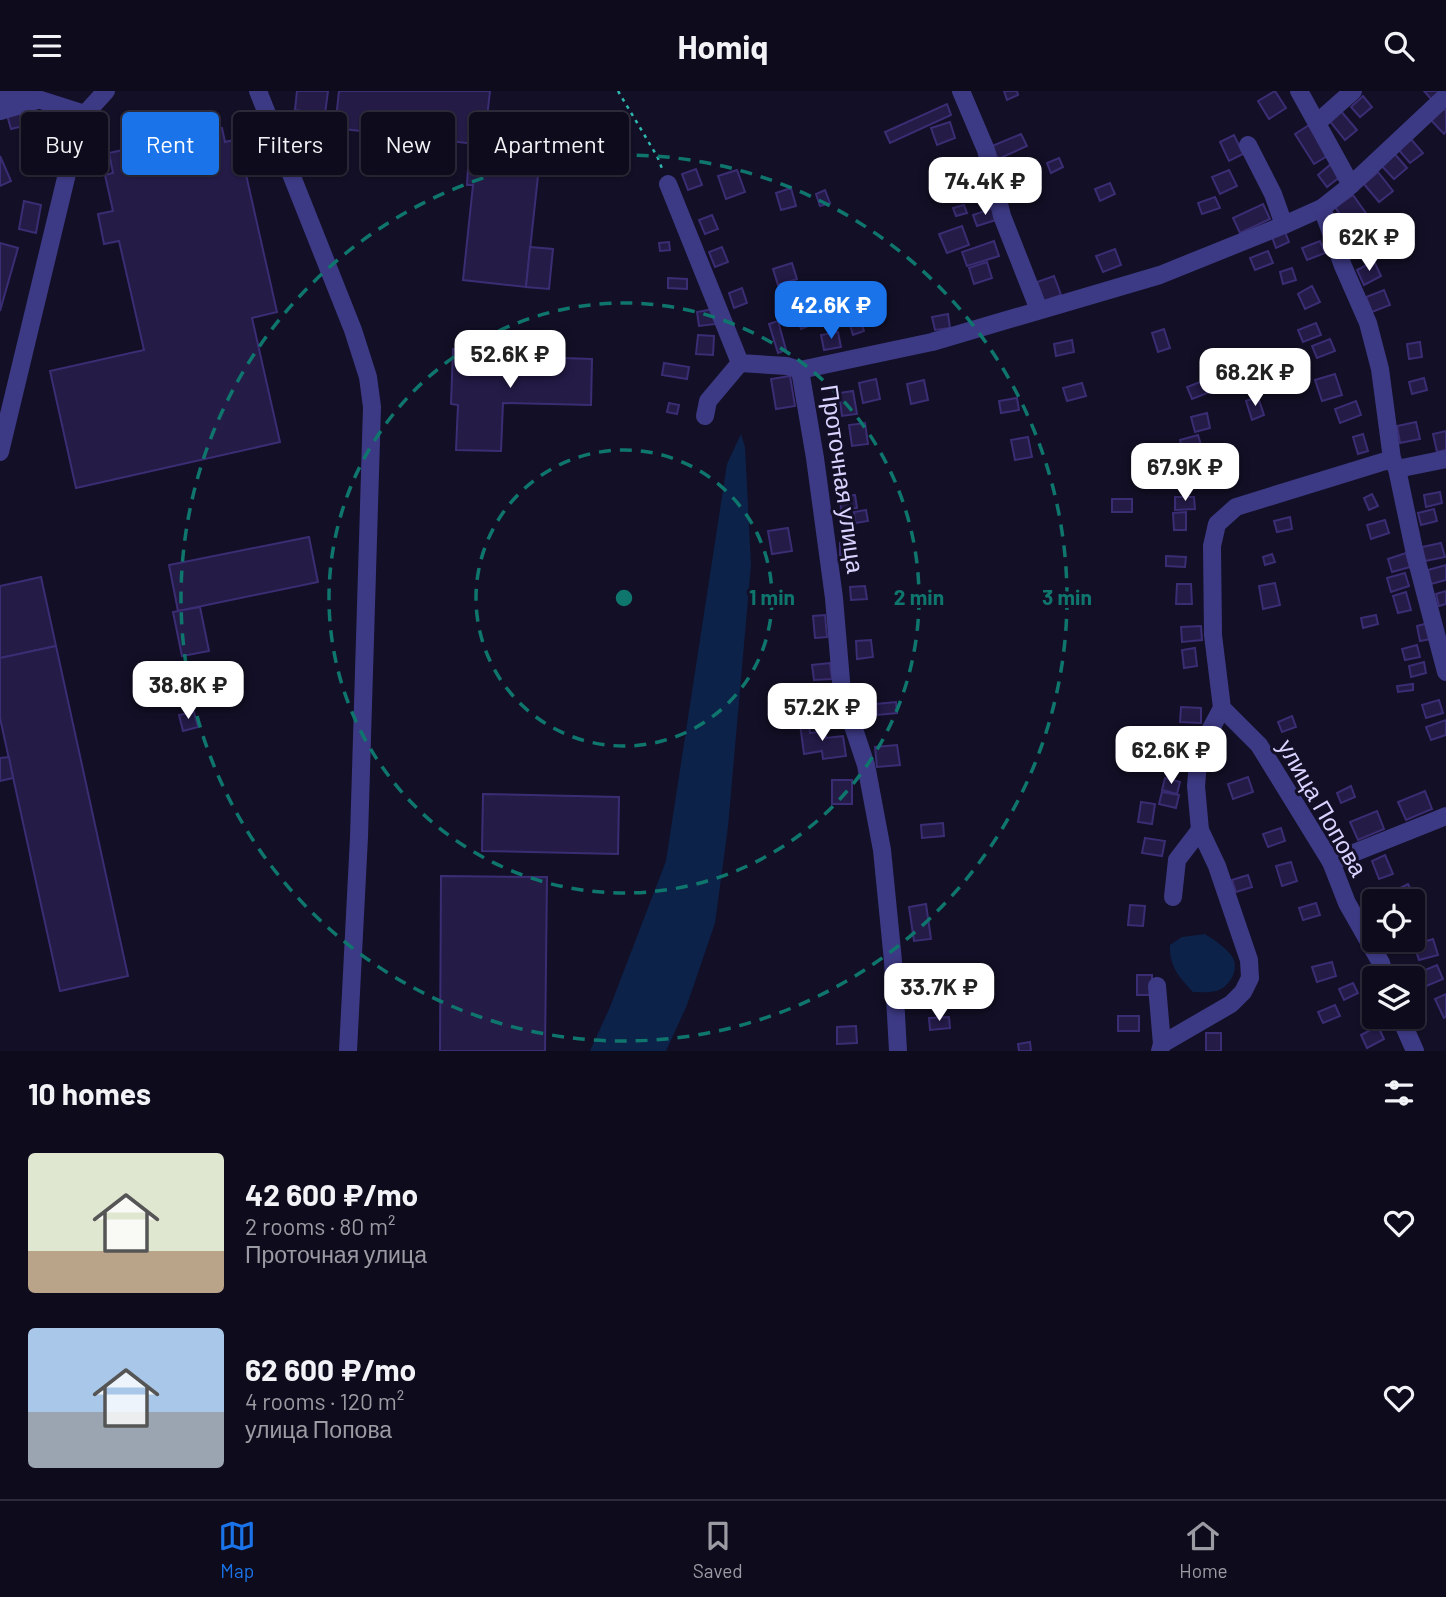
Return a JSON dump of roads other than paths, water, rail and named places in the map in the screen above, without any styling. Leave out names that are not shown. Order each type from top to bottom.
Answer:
[{"type":"street","points":[[87,112],[106,91]]},
{"type":"street","points":[[258,91],[353,330],[369,377],[372,407],[359,837],[348,1051]]},
{"type":"street","points":[[961,91],[986,150],[1002,216],[1039,310]]},
{"type":"street","points":[[1299,91],[1351,185]]},
{"type":"street","points":[[1318,122],[1353,91]]},
{"type":"street","points":[[0,95],[40,98],[79,112]]},
{"type":"street","points":[[740,363],[787,366],[800,370],[932,342],[1160,275],[1322,208],[1351,185],[1446,96]]},
{"type":"street","points":[[0,111],[40,98]]},
{"type":"street","points":[[1248,145],[1273,194],[1284,225]]},
{"type":"street","points":[[0,452],[67,175]]},
{"type":"street","points":[[668,184],[740,363]]},
{"type":"street","points":[[1322,208],[1368,323],[1380,369],[1394,464],[1446,672]]},
{"type":"street","points":[[705,416],[708,401],[740,363]]},
{"type":"street","name":"Проточная улица","points":[[800,370],[816,458],[833,586],[842,694],[866,765],[882,850],[893,961],[898,1051]]},
{"type":"street","points":[[1157,986],[1161,1047],[1231,1005],[1243,992],[1250,978],[1249,960],[1217,866],[1200,830],[1196,786],[1199,751],[1222,708],[1213,635],[1212,546],[1217,524],[1236,507],[1394,464],[1446,459]]},
{"type":"street","name":"улица Попова","points":[[1222,708],[1259,745],[1331,862],[1347,903],[1382,966]]},
{"type":"street","points":[[1331,862],[1446,817]]},
{"type":"street","points":[[1174,897],[1177,860],[1200,830]]},
{"type":"street","points":[[1405,1029],[1415,1051]]},
{"type":"water","points":[[741,434],[745,447],[751,565],[728,827],[715,923],[687,1005],[666,1051],[590,1051],[610,1007],[666,861],[727,464]]},
{"type":"water","points":[[1205,934],[1229,952],[1234,960],[1235,970],[1224,987],[1210,992],[1193,992],[1176,971],[1171,959],[1170,945],[1182,937]]}]
